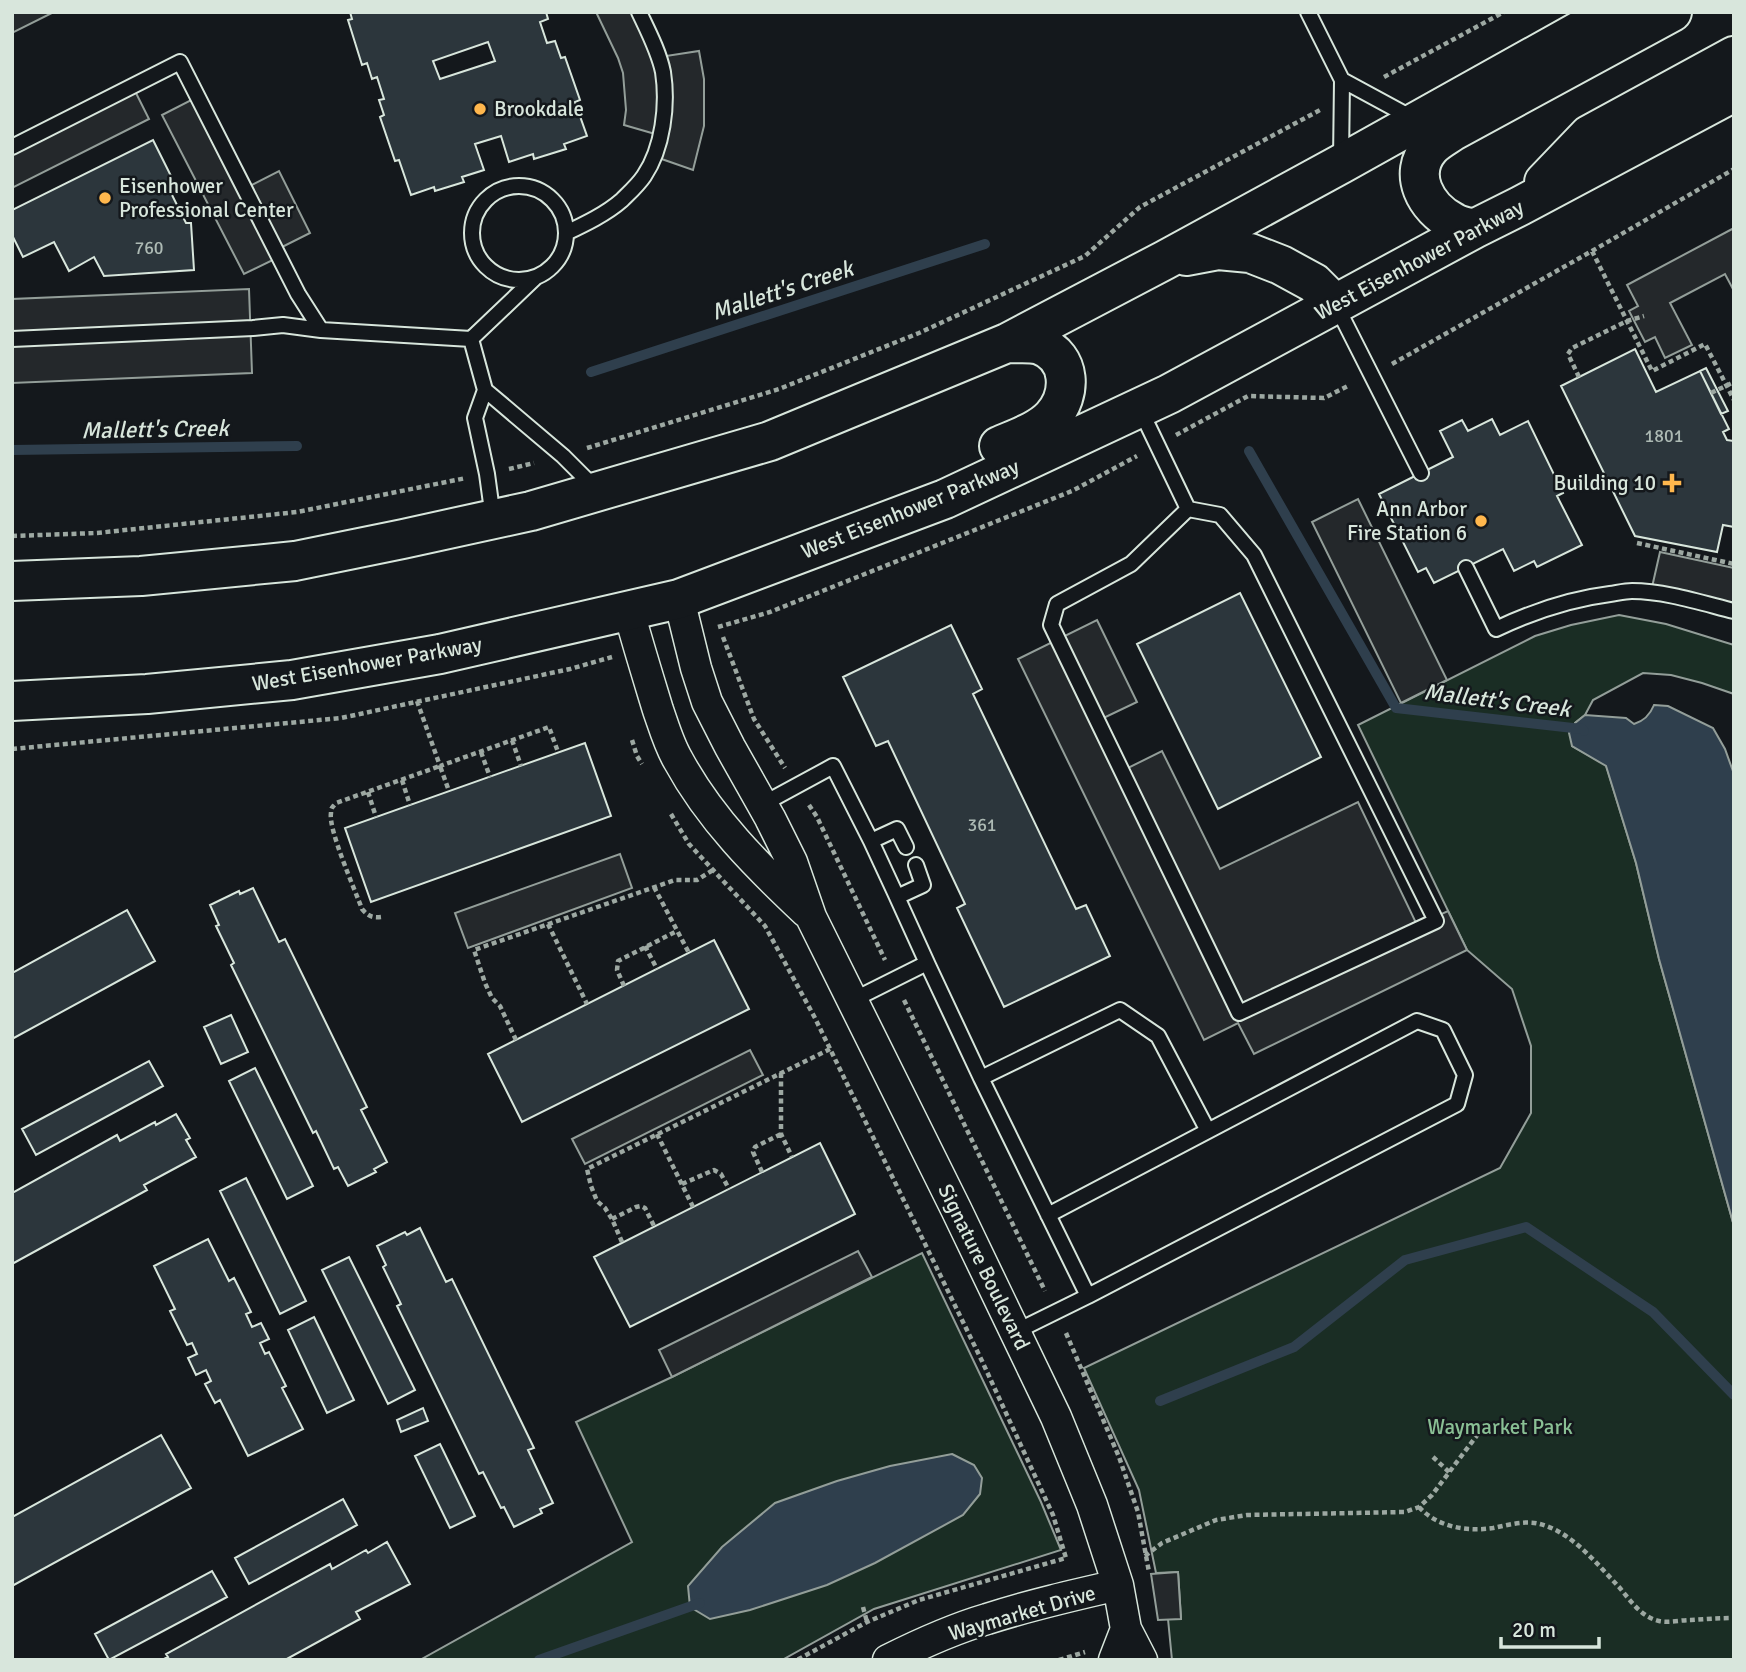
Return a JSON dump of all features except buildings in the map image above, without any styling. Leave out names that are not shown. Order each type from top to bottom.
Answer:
[{"type":"main road","points":[[12,581],[141,576],[295,561],[531,511],[770,441],[1007,343],[1341,164],[1613,12]]},
{"type":"main road","points":[[1474,229],[1454,223],[1439,213],[1420,186],[1420,165],[1431,147],[1453,131],[1672,12]]},
{"type":"main road","points":[[1520,206],[1588,135],[1734,56]]},
{"type":"main road","name":"West Eisenhower Parkway","points":[[12,701],[147,694],[292,680],[440,654],[629,612],[719,585],[945,499],[1169,394],[1734,92]]},
{"type":"main road","points":[[1165,260],[1218,250],[1250,253],[1281,265],[1314,283],[1335,304]]},
{"type":"main road","points":[[719,585],[769,537],[942,471],[1033,431],[1051,419],[1063,402],[1067,382],[1063,364],[1052,352],[1039,344],[1007,343]]},
{"type":"main road","points":[[12,607],[205,595],[295,561]]},
{"type":"street","name":"Signature Boulevard","points":[[679,599],[707,702],[792,862],[811,917],[1056,1417],[1092,1505],[1118,1585],[1126,1629],[1142,1660]]},
{"type":"street","name":"Signature Boulevard","points":[[629,612],[655,700],[676,758],[699,796],[733,839],[811,917]]},
{"type":"street","name":"Waymarket Drive","points":[[888,1660],[916,1646],[986,1619],[1118,1585]]},
{"type":"street","points":[[1100,1656],[1126,1629]]},
{"type":"lane","points":[[566,233],[621,201],[643,177],[654,157],[665,100],[662,70],[650,34],[639,12]]},
{"type":"lane","points":[[1308,12],[1342,80],[1341,164]]},
{"type":"lane","points":[[12,147],[180,62],[298,294],[321,330]]},
{"type":"lane","points":[[1342,80],[1419,121]]},
{"type":"lane","points":[[12,339],[283,325],[471,340],[536,277],[551,267],[562,252],[566,233],[563,215],[553,200],[538,189],[520,186],[502,189],[486,199],[475,214],[471,232],[475,250],[485,265],[500,276],[518,280],[536,277]]},
{"type":"lane","points":[[1335,304],[1420,473]]},
{"type":"lane","points":[[471,340],[485,390],[563,456],[598,492]]},
{"type":"lane","points":[[485,390],[475,418],[493,520]]},
{"type":"lane","points":[[1140,408],[1188,509]]},
{"type":"lane","points":[[1188,509],[1220,515],[1254,555],[1436,921],[1239,1013],[1051,625],[1056,604],[1131,564],[1188,509]]},
{"type":"lane","points":[[1466,568],[1496,629],[1525,615],[1558,604],[1632,591],[1669,596],[1734,611]]},
{"type":"lane","points":[[762,804],[833,766],[871,841],[981,1079],[1088,1296]]},
{"type":"lane","points":[[871,841],[897,829],[906,847]]},
{"type":"lane","points":[[897,897],[923,885],[916,865]]},
{"type":"lane","points":[[852,1000],[927,963]]},
{"type":"lane","points":[[981,1079],[1120,1010],[1158,1036],[1208,1131]]},
{"type":"lane","points":[[1015,1332],[1457,1104],[1465,1075],[1443,1030],[1418,1021],[1048,1215]]},
{"type":"path","points":[[1374,82],[1504,12]]},
{"type":"path","points":[[12,536],[97,533],[297,512],[563,456],[779,389],[931,327],[1084,256],[1140,207],[1328,106]]},
{"type":"path","points":[[1151,1581],[1138,1512],[1119,1457],[1072,1347],[817,817],[754,719],[719,627],[770,612],[1072,491],[1248,396],[1324,397],[1372,375],[1734,169]]},
{"type":"path","points":[[1592,251],[1651,370],[1706,344],[1734,400]]},
{"type":"path","points":[[1579,377],[1568,358],[1572,348],[1627,320],[1644,316]]},
{"type":"path","points":[[1711,393],[1734,382]]},
{"type":"path","points":[[1637,543],[1734,564]]},
{"type":"path","points":[[417,701],[449,791]]},
{"type":"path","points":[[381,917],[367,915],[362,909],[330,816],[331,808],[336,803],[549,727],[558,752]]},
{"type":"path","points":[[630,731],[643,767]]},
{"type":"path","points":[[512,740],[522,765]]},
{"type":"path","points":[[481,752],[490,777]]},
{"type":"path","points":[[402,780],[410,805]]},
{"type":"path","points":[[368,792],[376,817]]},
{"type":"path","points":[[670,811],[689,844],[765,926],[816,1018],[982,1360],[1053,1515],[1066,1558],[919,1600],[867,1622],[797,1660]]},
{"type":"path","points":[[516,1040],[489,990],[474,950],[675,880],[697,880],[713,870]]},
{"type":"path","points":[[654,887],[689,953]]},
{"type":"path","points":[[548,924],[587,1004]]},
{"type":"path","points":[[624,986],[617,970],[618,961],[677,931]]},
{"type":"path","points":[[645,946],[657,969]]},
{"type":"path","points":[[622,1242],[612,1219],[597,1201],[587,1169],[830,1049]]},
{"type":"path","points":[[781,1073],[781,1134],[792,1157]]},
{"type":"path","points":[[657,1134],[693,1207]]},
{"type":"path","points":[[762,1172],[752,1152],[755,1147],[781,1134]]},
{"type":"path","points":[[682,1184],[714,1170],[721,1174],[729,1189]]},
{"type":"path","points":[[612,1219],[641,1206],[645,1208],[654,1226]]},
{"type":"path","points":[[1118,1585],[1146,1555],[1162,1543],[1216,1520],[1247,1515],[1405,1512],[1419,1507],[1432,1495],[1481,1430]]},
{"type":"path","points":[[1433,1457],[1449,1472]]},
{"type":"path","points":[[1419,1507],[1427,1516],[1455,1527],[1474,1529],[1522,1523],[1540,1524],[1558,1532],[1588,1554],[1638,1609],[1649,1617],[1661,1621],[1734,1618]]},
{"type":"path","points":[[863,1607],[867,1622]]},
{"type":"path","points":[[1059,1660],[1100,1656]]},
{"type":"green space","name":"Waymarket Park","points":[[1619,615],[1666,624],[1734,645],[1734,694],[1671,675],[1643,673],[1593,700],[1585,715],[1575,723],[1572,746],[1606,765],[1636,863],[1659,959],[1734,1226],[1734,1660],[1172,1660],[1168,1619],[1181,1618],[1178,1572],[1156,1573],[1139,1490],[1084,1368],[1500,1168],[1531,1113],[1531,1046],[1512,989],[1467,950],[1358,725],[1535,636]]},
{"type":"green space","points":[[922,1253],[1041,1502],[1061,1550],[874,1609],[782,1660],[420,1660],[632,1542],[576,1422]]},
{"type":"shaded area","points":[[12,12],[51,12],[52,13],[12,33]]},
{"type":"shaded area","points":[[596,12],[640,12],[660,57],[699,51],[704,79],[704,126],[693,170],[656,157],[662,136],[624,125],[626,110],[623,73]]},
{"type":"shaded area","points":[[133,87],[149,119],[12,188],[12,148]]},
{"type":"shaded area","points":[[199,96],[246,188],[279,171],[310,233],[276,250],[279,257],[244,274],[162,115]]},
{"type":"shaded area","points":[[1734,228],[1734,291],[1725,274],[1670,303],[1692,345],[1665,358],[1655,337],[1645,342],[1629,311],[1638,306],[1627,285]]},
{"type":"shaded area","points":[[249,289],[252,373],[12,383],[12,299]]},
{"type":"shaded area","points":[[1358,499],[1447,680],[1401,703],[1312,522]]},
{"type":"shaded area","points":[[1660,552],[1734,568],[1734,614],[1650,596]]},
{"type":"shaded area","points":[[1097,620],[1137,702],[1095,722],[1120,772],[1162,751],[1220,869],[1358,802],[1417,925],[1448,911],[1467,950],[1254,1054],[1238,1023],[1204,1040],[1018,659]]},
{"type":"shaded area","points":[[620,854],[632,888],[468,948],[455,913]]},
{"type":"shaded area","points":[[750,1050],[763,1075],[585,1164],[572,1139]]},
{"type":"shaded area","points":[[858,1251],[872,1277],[672,1377],[659,1350]]},
{"type":"shaded area","points":[[1178,1572],[1181,1619],[1158,1620],[1151,1574]]},
{"type":"water","points":[[1654,705],[1668,706],[1713,728],[1725,749],[1734,774],[1734,1226],[1659,959],[1636,863],[1606,766],[1572,746],[1569,733],[1575,723],[1585,715],[1626,718],[1634,724],[1646,717]]},
{"type":"water","points":[[952,1454],[974,1465],[982,1478],[980,1494],[963,1515],[875,1563],[827,1585],[750,1610],[710,1619],[690,1607],[688,1586],[722,1547],[775,1503],[890,1466]]},
{"type":"waterway","name":"Mallett's Creek","points":[[591,372],[985,244]]},
{"type":"waterway","name":"Mallett's Creek","points":[[12,450],[297,446]]},
{"type":"waterway","name":"Mallett's Creek","points":[[1249,451],[1396,708],[1584,731]]},
{"type":"waterway","points":[[1160,1401],[1294,1347],[1405,1260],[1526,1227],[1653,1312],[1734,1395]]},
{"type":"waterway","points":[[539,1660],[700,1603]]},
{"type":"place","name":"Brookdale","points":[[480,109]]},
{"type":"place","name":"Eisenhower Professional Center","points":[[105,198]]},
{"type":"place","name":"Building 10","points":[[1672,483]]},
{"type":"place","name":"Ann Arbor Fire Station 6","points":[[1481,521]]}]
